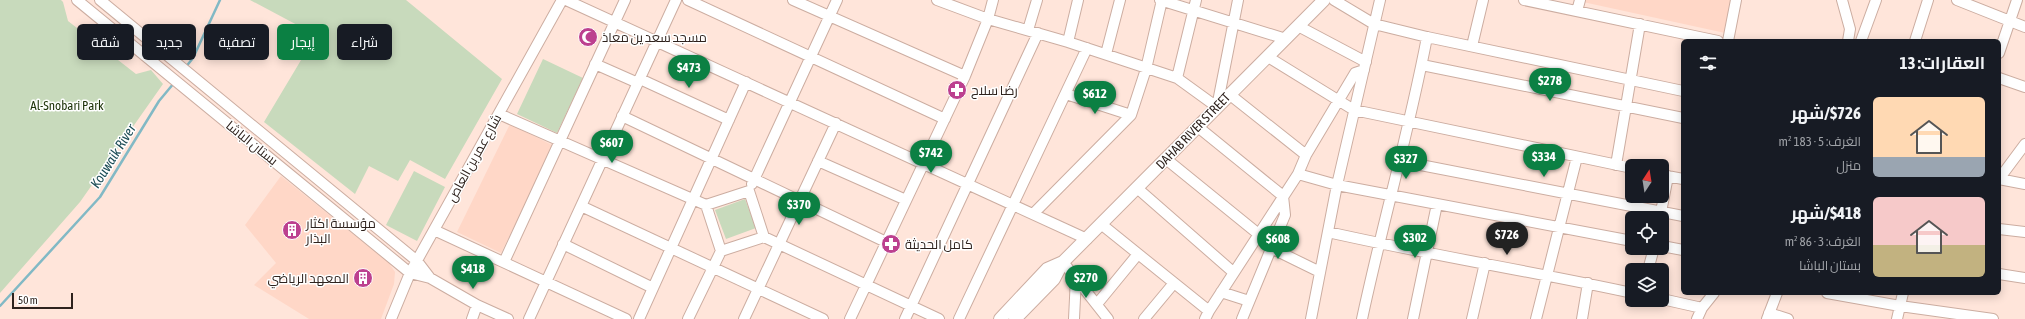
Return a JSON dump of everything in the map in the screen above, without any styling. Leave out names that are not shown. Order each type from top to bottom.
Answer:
[{"type":"main road","name":"DAHAB RIVER STREET","points":[[1015,319],[1054,279],[1064,262],[1086,239],[1324,0]]},
{"type":"main road","name":"DAHAB RIVER STREET","points":[[1000,319],[1047,269],[1064,262]]},
{"type":"street","name":"بستان الباشا","points":[[76,0],[410,273],[430,278],[477,305],[508,319]]},
{"type":"street","name":"بستان الباشا","points":[[100,0],[417,261],[430,278]]},
{"type":"street","name":"شارع عمر بن العاص","points":[[391,319],[410,273],[562,0]]},
{"type":"street","points":[[566,0],[1086,239]]},
{"type":"street","points":[[504,262],[625,0]]},
{"type":"street","points":[[529,319],[676,0]]},
{"type":"street","points":[[688,0],[944,119]]},
{"type":"street","points":[[793,0],[965,76]]},
{"type":"street","points":[[837,0],[828,16],[749,191],[764,236],[939,319]]},
{"type":"street","points":[[937,0],[988,19],[1068,42],[1146,69],[1178,78],[1217,107],[1238,0]]},
{"type":"street","points":[[850,319],[965,76],[988,19],[993,0]]},
{"type":"street","points":[[1028,30],[1037,0]]},
{"type":"street","points":[[1068,42],[1078,0]]},
{"type":"street","points":[[1106,54],[1120,0]]},
{"type":"street","points":[[1033,214],[1131,115],[1146,69],[1161,0],[1194,5],[1233,21],[1286,39]]},
{"type":"street","points":[[1334,0],[1374,24],[1427,37],[1681,91]]},
{"type":"street","points":[[1311,319],[1337,185],[1380,0]]},
{"type":"street","points":[[1472,46],[1482,0]]},
{"type":"street","points":[[1524,0],[1709,39]]},
{"type":"street","points":[[1577,11],[1580,0]]},
{"type":"street","points":[[1728,39],[1736,0]]},
{"type":"street","points":[[1842,0],[1850,29],[1848,39]]},
{"type":"street","points":[[1863,39],[1876,0]]},
{"type":"street","points":[[1916,39],[1928,0]]},
{"type":"street","points":[[1957,0],[2025,27]]},
{"type":"street","points":[[2001,47],[2017,0]]},
{"type":"street","points":[[1178,78],[1194,5]]},
{"type":"street","points":[[1616,165],[1640,24]]},
{"type":"street","points":[[1298,26],[1365,66]]},
{"type":"street","points":[[905,319],[1038,33]]},
{"type":"street","points":[[1362,319],[1378,243],[1410,122],[1427,37]]},
{"type":"street","points":[[959,319],[1087,48]]},
{"type":"street","points":[[1268,57],[1354,110],[1625,167]]},
{"type":"street","points":[[595,64],[639,81],[729,120]]},
{"type":"street","points":[[1422,65],[1681,118]]},
{"type":"street","points":[[1101,224],[1174,283],[1207,315],[1233,272],[1298,174],[1306,155],[1355,73],[1365,66]]},
{"type":"street","points":[[2001,79],[2025,87]]},
{"type":"street","points":[[639,319],[746,82]]},
{"type":"street","points":[[1066,94],[1131,115]]},
{"type":"street","points":[[1229,94],[1306,155]]},
{"type":"street","points":[[499,114],[706,205],[749,191]]},
{"type":"street","points":[[622,116],[886,242]]},
{"type":"street","points":[[744,319],[836,123]]},
{"type":"street","points":[[1198,127],[1283,196],[1284,215],[1242,319]]},
{"type":"street","points":[[2001,176],[2025,144]]},
{"type":"street","points":[[1536,319],[1546,274],[1577,157]]},
{"type":"street","points":[[1166,159],[1272,246],[1320,272]]},
{"type":"street","points":[[818,161],[906,200]]},
{"type":"street","points":[[1400,161],[1656,211]]},
{"type":"street","points":[[1298,174],[1337,185],[1625,240]]},
{"type":"street","points":[[1669,176],[1681,179]]},
{"type":"street","points":[[2001,179],[2025,184]]},
{"type":"street","points":[[1137,188],[1233,272]]},
{"type":"street","points":[[1413,319],[1437,204]]},
{"type":"street","points":[[688,319],[720,251],[706,205]]},
{"type":"street","points":[[581,206],[823,319]]},
{"type":"street","points":[[1669,213],[1681,216]]},
{"type":"street","points":[[2001,229],[2025,232]]},
{"type":"street","points":[[434,230],[626,319]]},
{"type":"street","points":[[1328,232],[1378,243],[1428,251],[1546,274],[1625,291]]},
{"type":"street","points":[[720,251],[764,236]]},
{"type":"street","points":[[563,244],[654,288]]},
{"type":"street","points":[[1669,247],[1681,250]]},
{"type":"street","points":[[1097,304],[1138,254]]},
{"type":"street","points":[[1064,262],[1108,319]]},
{"type":"street","points":[[1472,319],[1485,263]]},
{"type":"street","points":[[2001,274],[2025,278]]},
{"type":"street","points":[[1074,319],[1076,277]]},
{"type":"street","points":[[1144,319],[1174,283]]},
{"type":"street","points":[[1582,319],[1588,283]]},
{"type":"street","points":[[1221,292],[1249,301]]},
{"type":"street","points":[[1697,319],[1702,308],[1712,295]]},
{"type":"street","points":[[1776,295],[1768,316],[1788,319]]},
{"type":"street","points":[[1838,295],[1941,315],[1990,319]]},
{"type":"street","points":[[1897,319],[1903,295]]},
{"type":"street","points":[[1669,301],[1702,308]]},
{"type":"street","points":[[472,319],[477,305]]},
{"type":"shaded area","points":[[1584,0],[1731,0],[1725,33],[1583,2]]},
{"type":"shaded area","points":[[510,124],[554,146],[501,253],[457,232]]},
{"type":"shaded area","points":[[281,176],[389,263],[395,272],[394,284],[381,319],[309,319],[254,285],[276,263],[245,225]]},
{"type":"green space","name":"Al-Snobari Park","points":[[0,0],[61,0],[63,2],[68,21],[77,28],[77,60],[118,60],[136,74],[151,70],[163,84],[80,202],[0,293]]},
{"type":"green space","points":[[250,0],[406,0],[502,79],[445,179],[410,160],[398,181],[369,166],[355,194],[264,122],[301,60],[329,60],[329,24],[295,24]]},
{"type":"green space","points":[[543,59],[583,78],[557,133],[517,114]]},
{"type":"green space","points":[[414,171],[445,187],[417,241],[386,225]]},
{"type":"green space","points":[[745,199],[756,228],[726,239],[715,210]]},
{"type":"waterway","name":"Kouwaik River","points":[[185,68],[193,58],[220,0]]},
{"type":"waterway","name":"Kouwaik River","points":[[0,306],[100,197],[159,101],[174,83]]},
{"type":"place","name":"مسجد سعد ين معاذ","points":[[588,37]]},
{"type":"place","name":"رضا سلاح","points":[[957,90]]},
{"type":"place","name":"مؤسسة اكثار البذار","points":[[292,230]]},
{"type":"place","name":"كامل الحديثة","points":[[891,244]]},
{"type":"place","name":"المعهد الرياضي","points":[[363,278]]}]
